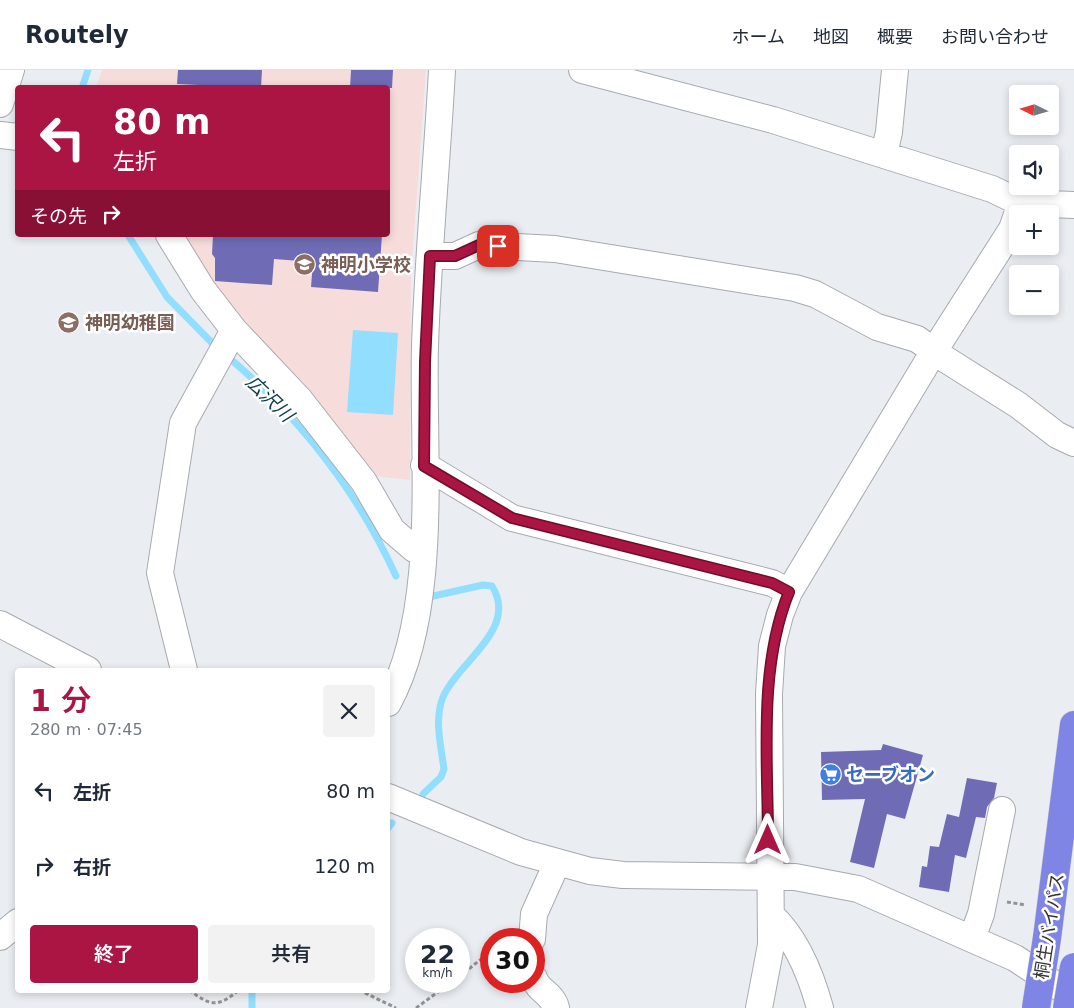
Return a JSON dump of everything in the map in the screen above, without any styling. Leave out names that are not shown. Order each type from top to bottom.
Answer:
[{"type":"highway","name":"桐生バイパス","points":[[1036,1008],[1047,938],[1074,725]]},
{"type":"highway","name":"桐生バイパス","points":[[1067,1008],[1074,967]]},
{"type":"street","points":[[0,104],[11,70]]},
{"type":"street","points":[[390,698],[411,640],[417,610],[423,551],[425,352],[442,70]]},
{"type":"street","points":[[582,70],[773,120],[992,189],[1021,203],[1074,205]]},
{"type":"street","points":[[884,155],[889,132],[894,70]]},
{"type":"street","points":[[0,135],[15,137]]},
{"type":"street","points":[[759,1008],[771,945],[769,694],[772,646],[780,615],[789,592],[934,351],[1012,229],[1021,203]]},
{"type":"street","points":[[170,237],[203,290],[225,346],[300,400],[364,482],[392,530],[408,545],[423,551]]},
{"type":"street","points":[[430,256],[455,256],[479,245],[555,249],[795,288],[815,294],[877,328],[916,339],[1018,405],[1057,435],[1074,443]]},
{"type":"street","points":[[184,668],[160,573],[183,423],[225,346]]},
{"type":"street","points":[[424,466],[512,518],[772,583],[789,592]]},
{"type":"street","points":[[0,624],[84,668]]},
{"type":"street","points":[[390,798],[521,852],[557,863],[623,875],[769,876],[827,882],[858,889],[1015,958],[1074,997]]},
{"type":"street","points":[[972,938],[981,914],[1002,810]]},
{"type":"street","points":[[533,928],[534,914],[557,863]]},
{"type":"street","points":[[771,915],[785,928],[814,986],[820,1008]]},
{"type":"street","points":[[0,937],[15,924]]},
{"type":"street","points":[[545,992],[552,998],[556,1008]]},
{"type":"path","points":[[1005,902],[1032,906]]},
{"type":"path","points":[[470,968],[480,960]]},
{"type":"path","points":[[193,993],[207,1003],[221,1004],[235,993]]},
{"type":"path","points":[[365,993],[396,1008]]},
{"type":"path","points":[[416,1008],[437,993]]},
{"type":"shaded area","name":"神明小学校","points":[[102,70],[426,70],[411,276],[410,480],[373,476],[239,322],[182,237],[390,237],[390,85],[97,85]]},
{"type":"water","points":[[353,330],[398,333],[393,415],[347,412]]},
{"type":"building","points":[[178,70],[262,70],[261,85],[177,84]]},
{"type":"building","points":[[351,70],[393,70],[392,88],[390,88],[390,85],[350,85]]},
{"type":"building","points":[[213,237],[382,237],[378,292],[311,287],[313,262],[274,259],[272,285],[215,281],[215,258],[212,254]]},
{"type":"building","points":[[883,744],[923,755],[905,819],[887,814],[874,868],[850,862],[865,799],[822,800],[821,752],[881,750]]},
{"type":"building","points":[[967,778],[997,783],[994,798],[987,807],[985,818],[976,817],[966,858],[955,855],[949,892],[919,887],[922,866],[927,867],[930,846],[939,847],[947,814],[959,817]]},
{"type":"waterway","name":"広沢川","points":[[83,85],[88,70]]},
{"type":"waterway","name":"広沢川","points":[[129,237],[167,297],[218,349]]},
{"type":"waterway","name":"広沢川","points":[[227,356],[278,404],[324,457],[363,514],[396,576]]},
{"type":"waterway","name":"広沢川","points":[[423,794],[441,777],[444,769],[439,724],[440,706],[443,697],[492,631],[498,617],[498,602],[492,586],[483,585],[429,597]]},
{"type":"waterway","points":[[252,993],[252,1008]]},
{"type":"place","name":"神明小学校","points":[[305,264]]},
{"type":"place","name":"神明幼稚園","points":[[69,322]]},
{"type":"place","name":"セーブオン","points":[[830,774]]},
{"type":"route","points":[[498,246],[479,245],[455,256],[430,256],[425,362],[424,466],[493,509],[512,518],[772,583],[789,592],[780,615],[772,646],[769,694],[768,840]]}]
